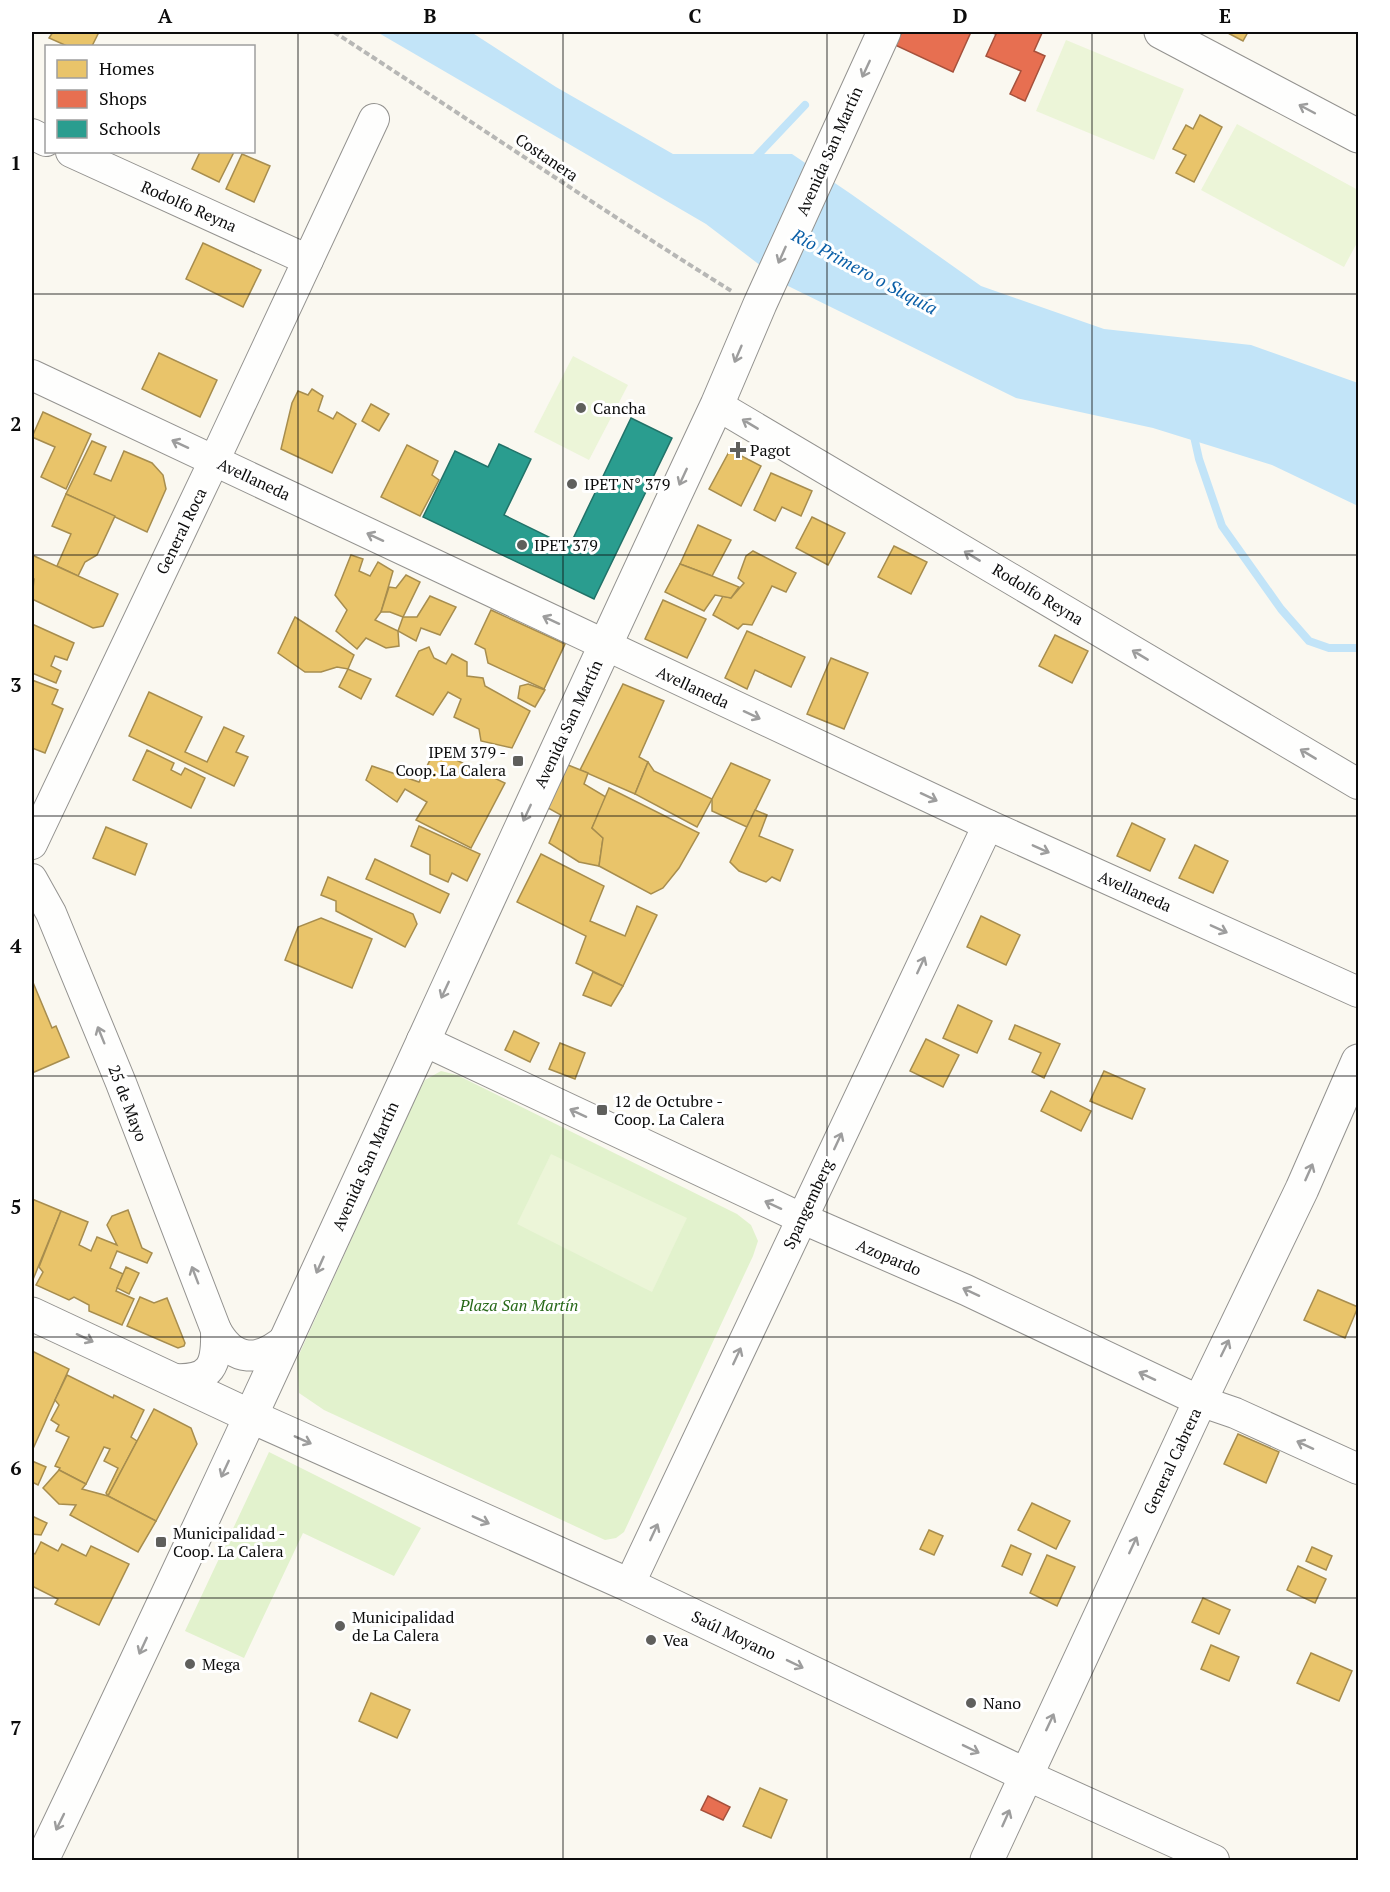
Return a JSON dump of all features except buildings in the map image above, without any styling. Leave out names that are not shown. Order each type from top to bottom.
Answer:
[{"type":"street","name":"Avenida San Martín","points":[[42,1860],[286,1339],[604,645],[717,405],[749,300],[849,106],[884,32]]},
{"type":"street","points":[[1161,32],[1359,136]]},
{"type":"street","name":"General Roca","points":[[32,844],[374,119]]},
{"type":"street","name":"Rodolfo Reyna","points":[[72,153],[308,260]]},
{"type":"street","name":"Avellaneda","points":[[32,375],[988,825],[1359,992]]},
{"type":"street","name":"Rodolfo Reyna","points":[[717,405],[1359,784]]},
{"type":"street","name":"Spangemberg","points":[[629,1585],[988,825]]},
{"type":"street","name":"25 de Mayo","points":[[32,879],[51,913],[125,1094],[216,1330],[223,1342],[234,1351],[247,1356],[273,1351],[286,1339]]},
{"type":"street","name":"Azopardo","points":[[422,1040],[801,1218],[966,1290],[1200,1401],[1235,1413],[1359,1469]]},
{"type":"street","name":"General Cabrera","points":[[987,1860],[1200,1401],[1302,1189],[1359,1061]]},
{"type":"street","name":"Saúl Moyano","points":[[32,1314],[250,1416],[629,1585],[1026,1775],[1214,1860]]},
{"type":"street","name":"25 de Mayo","points":[[173,1378],[192,1380],[203,1374],[212,1364],[216,1349],[216,1330]]},
{"type":"path","name":"Costanera","points":[[334,32],[423,88],[651,241],[749,300]]},
{"type":"green space","points":[[1066,40],[1184,89],[1154,160],[1036,111]]},
{"type":"green space","points":[[1237,124],[1358,190],[1358,241],[1344,267],[1201,190]]},
{"type":"green space","name":"Cancha","points":[[573,356],[628,385],[589,460],[534,432]]},
{"type":"green space","name":"Plaza San Martín","points":[[441,1071],[457,1075],[737,1214],[751,1225],[758,1241],[624,1532],[616,1538],[605,1540],[324,1410],[299,1393],[297,1359],[417,1095],[425,1080]]},
{"type":"green space","points":[[551,1154],[687,1218],[652,1292],[517,1224]]},
{"type":"green space","points":[[269,1452],[421,1528],[394,1576],[303,1533],[244,1658],[185,1631]]},
{"type":"water","name":"Río Primero o Suquía","points":[[377,32],[471,32],[556,87],[673,154],[792,154],[981,286],[1104,329],[1251,345],[1358,383],[1358,506],[1272,465],[1153,428],[1016,398],[786,285],[706,224]]},
{"type":"waterway","points":[[752,161],[805,105]]},
{"type":"waterway","points":[[1193,432],[1199,459],[1222,526],[1281,609],[1309,641],[1329,648],[1358,648]]},
{"type":"place","name":"Cancha","points":[[581,408]]},
{"type":"place","name":"Pagot","points":[[738,450]]},
{"type":"place","name":"IPET N° 379","points":[[572,484]]},
{"type":"place","name":"IPET 379","points":[[522,545]]},
{"type":"place","name":"IPEM 379 - Coop. La Calera","points":[[518,761]]},
{"type":"place","name":"12 de Octubre - Coop. La Calera","points":[[602,1110]]},
{"type":"place","name":"Municipalidad - Coop. La Calera","points":[[161,1542]]},
{"type":"place","name":"Municipalidad de La Calera","points":[[340,1626]]},
{"type":"place","name":"Vea","points":[[651,1640]]},
{"type":"place","name":"Mega","points":[[190,1664]]},
{"type":"place","name":"Nano","points":[[971,1703]]}]
